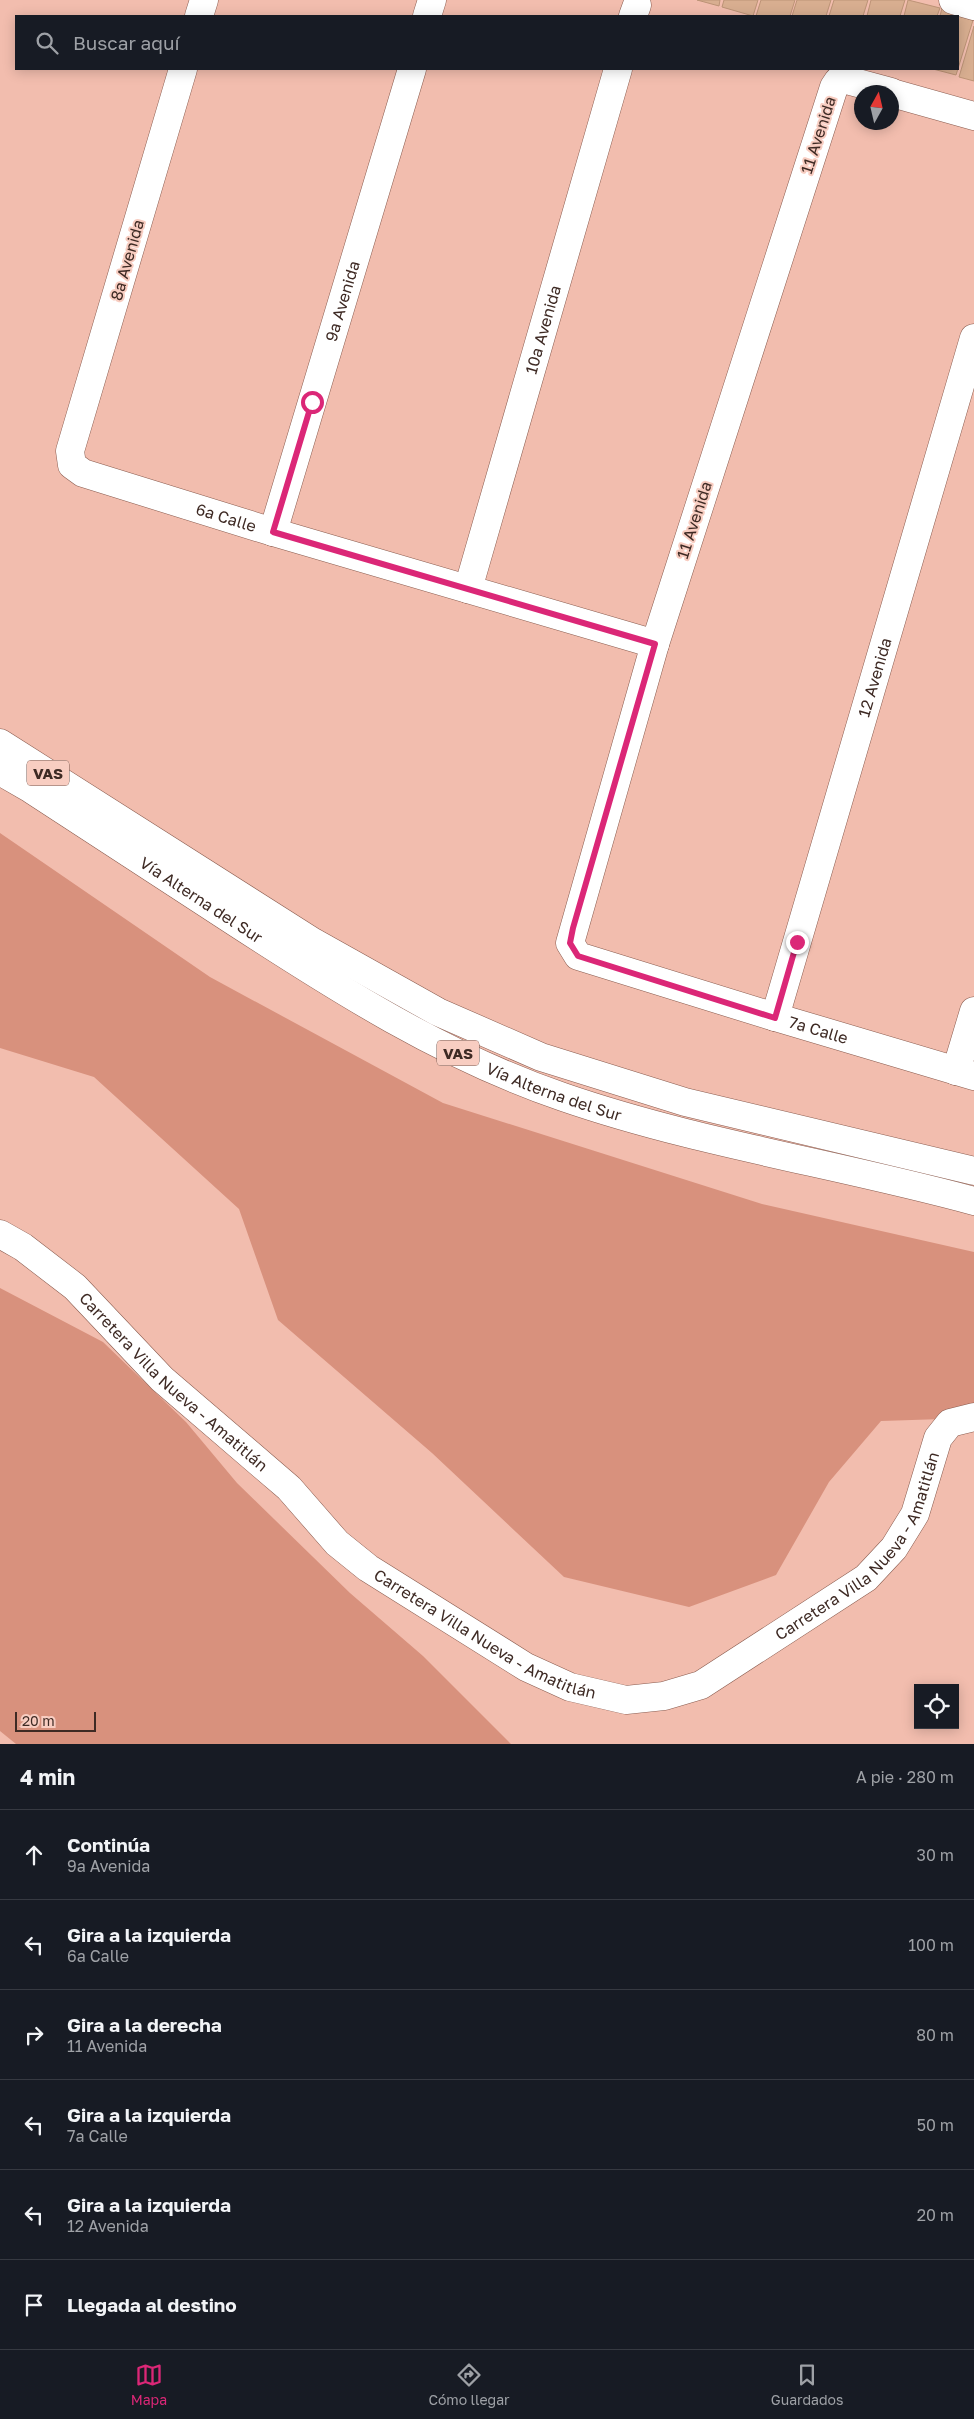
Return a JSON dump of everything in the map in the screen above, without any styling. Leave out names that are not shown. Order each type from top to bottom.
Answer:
[{"type":"main road","points":[[199,15],[204,0]]},
{"type":"main road","points":[[427,15],[432,0]]},
{"type":"main road","points":[[953,0],[974,6]]},
{"type":"main road","name":"8a Avenida","points":[[70,451],[184,70]]},
{"type":"main road","name":"9a Avenida","points":[[273,532],[412,70]]},
{"type":"main road","name":"10a Avenida","points":[[468,589],[618,70]]},
{"type":"main road","name":"11 Avenida","points":[[578,956],[570,943],[573,928],[655,644],[834,86],[843,79],[864,85]]},
{"type":"main road","points":[[899,95],[974,116]]},
{"type":"main road","name":"12 Avenida","points":[[775,1018],[974,338]]},
{"type":"main road","name":"6a Calle","points":[[70,451],[72,465],[83,473],[273,532],[655,644]]},
{"type":"main road","name":"Vía Alterna del Sur","points":[[0,743],[313,942],[438,1012],[541,1057],[685,1102],[974,1171]]},
{"type":"main road","name":"Vía Alterna del Sur","points":[[0,771],[31,788],[304,967],[400,1025],[467,1057],[563,1097],[650,1122],[974,1201]]},
{"type":"main road","name":"7a Calle","points":[[578,956],[775,1018],[965,1073]]},
{"type":"main road","points":[[965,1073],[974,1011]]},
{"type":"main road","name":"Carretera Villa Nueva - Amatitlán","points":[[0,1234],[23,1247],[75,1287],[162,1379],[289,1488],[337,1543],[368,1568],[526,1667],[570,1687],[626,1700],[664,1696],[702,1685],[866,1578],[894,1548],[915,1514],[938,1438],[950,1423],[974,1417]]},
{"type":"shaded area","points":[[0,833],[210,977],[443,1103],[762,1204],[974,1252],[974,1418],[881,1421],[829,1482],[776,1575],[689,1607],[564,1577],[432,1453],[278,1320],[239,1209],[94,1077],[0,1048]]},
{"type":"shaded area","points":[[0,1288],[103,1342],[186,1422],[237,1483],[350,1593],[423,1656],[511,1744],[16,1744],[0,1731]]},
{"type":"building","points":[[697,0],[720,0],[719,6]]},
{"type":"building","points":[[724,0],[758,0],[753,15],[722,7]]},
{"type":"building","points":[[761,0],[795,0],[790,15],[756,15]]},
{"type":"building","points":[[797,0],[831,0],[826,15],[792,15]]},
{"type":"building","points":[[834,0],[868,0],[863,15],[829,15]]},
{"type":"building","points":[[871,0],[905,0],[900,15],[867,15]]},
{"type":"building","points":[[908,0],[940,8],[937,15],[904,15]]},
{"type":"building","points":[[942,8],[974,17],[959,66],[959,15],[940,15]]},
{"type":"building","points":[[974,26],[974,81],[959,77]]},
{"type":"building","points":[[937,70],[958,70],[956,75]]},
{"type":"route","points":[[312,402],[273,532],[655,644],[573,928],[570,943],[578,956],[775,1018],[797,942]]}]
